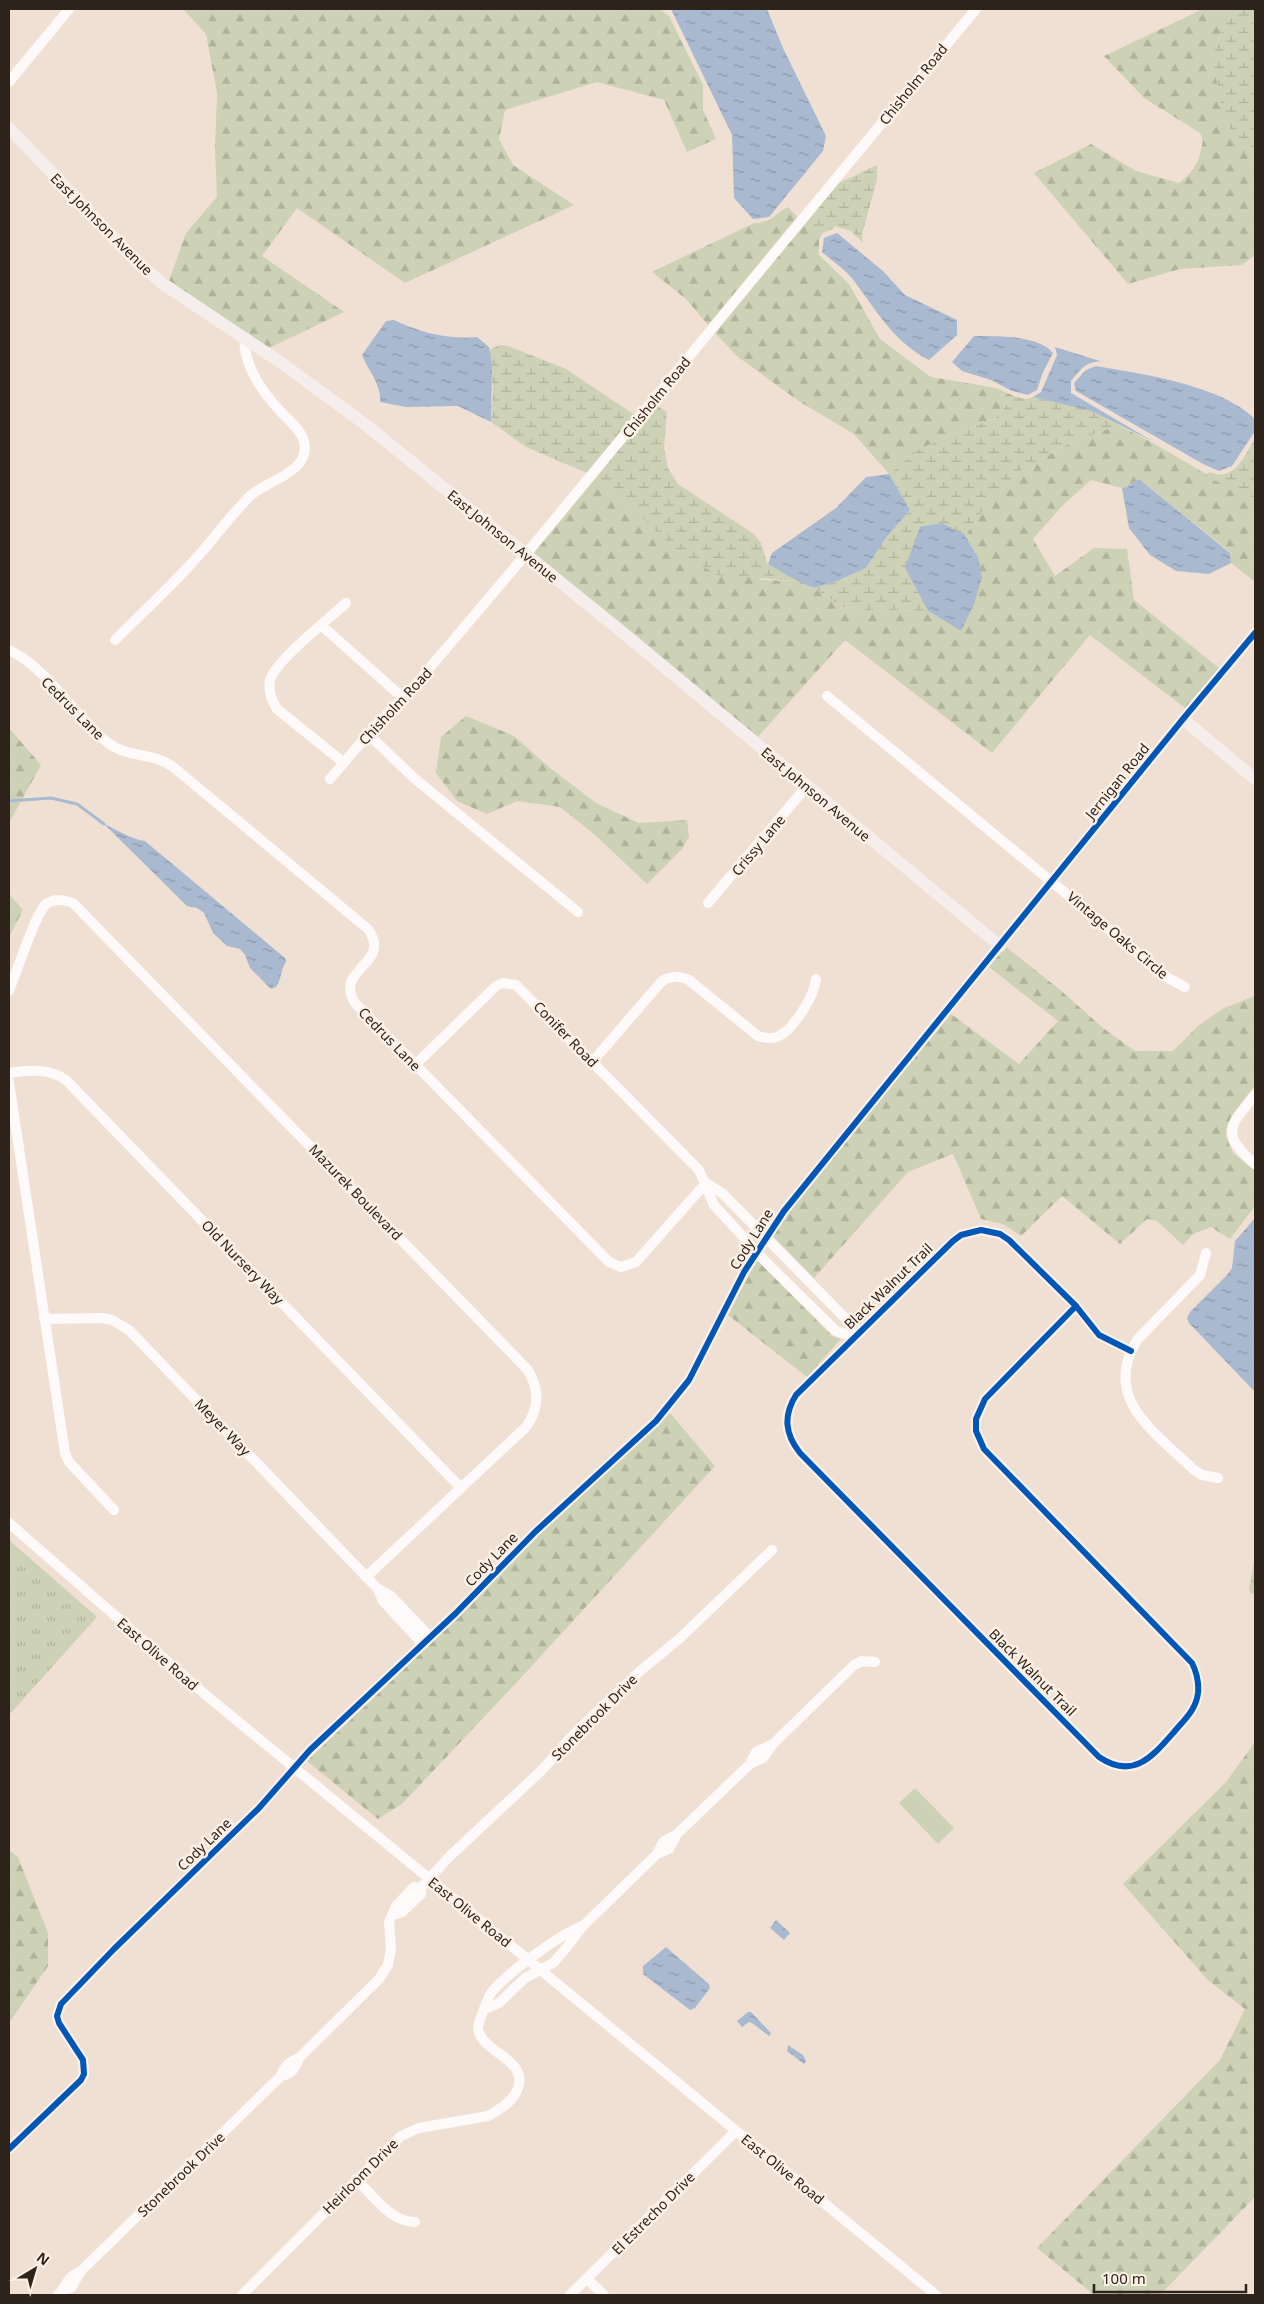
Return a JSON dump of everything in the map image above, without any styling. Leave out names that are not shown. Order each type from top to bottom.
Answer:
[{"type":"main road","name":"East Johnson Avenue","points":[[9,128],[136,261],[186,301],[283,364],[359,420],[526,554],[1000,946]]},
{"type":"main road","points":[[1183,719],[1255,779]]},
{"type":"street","points":[[9,82],[70,9]]},
{"type":"street","name":"Chisholm Road","points":[[330,779],[368,734],[403,698],[526,554],[976,9]]},
{"type":"street","points":[[115,640],[190,565],[250,496],[264,485],[298,466],[303,459],[305,450],[301,434],[259,384],[246,358],[244,339]]},
{"type":"street","points":[[344,763],[277,710],[270,692],[270,681],[275,670],[346,603]]},
{"type":"street","points":[[322,626],[403,698]]},
{"type":"street","name":"Jernigan Road","points":[[1000,946],[1183,719],[1255,633]]},
{"type":"street","name":"Cedrus Lane","points":[[9,650],[26,660],[107,742],[127,753],[152,756],[172,766],[368,929],[372,935],[374,947],[369,961],[350,981],[351,997],[415,1065],[609,1262],[616,1266],[629,1266],[636,1262],[706,1182]]},
{"type":"street","name":"Vintage Oaks Circle","points":[[827,696],[1168,978],[1185,987]]},
{"type":"street","points":[[368,734],[414,778],[578,912]]},
{"type":"street","name":"Crissy Lane","points":[[708,903],[807,786]]},
{"type":"street","name":"Mazurek Boulevard","points":[[9,991],[40,911],[52,901],[59,900],[73,903],[528,1370],[536,1390],[536,1405],[531,1420],[366,1577]]},
{"type":"street","name":"Cody Lane","points":[[9,2148],[81,2080],[84,2074],[85,2066],[82,2057],[58,2023],[57,2016],[61,2004],[114,1949],[259,1808],[317,1743],[427,1641],[535,1532],[656,1421],[674,1402],[702,1358],[728,1304],[757,1251],[794,1197],[1000,946]]},
{"type":"street","points":[[593,1061],[662,981],[669,977],[683,977],[689,980],[758,1036],[766,1038],[775,1038],[786,1030],[810,1001],[816,979]]},
{"type":"street","name":"Conifer Road","points":[[415,1065],[496,986],[509,983],[522,988],[699,1170],[706,1182],[708,1195],[714,1205],[757,1251],[836,1331],[854,1337]]},
{"type":"street","name":"Old Nursery Way","points":[[9,1073],[23,1070],[50,1072],[66,1080],[461,1488]]},
{"type":"street","points":[[9,1082],[65,1453],[69,1462],[114,1510]]},
{"type":"street","points":[[1255,1095],[1232,1126],[1233,1142],[1255,1164]]},
{"type":"street","name":"Conifer Road","points":[[706,1182],[722,1194],[849,1322],[854,1337]]},
{"type":"street","name":"Black Walnut Trail","points":[[1076,1306],[985,1399],[976,1419],[976,1431],[984,1450],[1192,1663],[1198,1682],[1198,1694],[1190,1714],[1153,1756],[1135,1765],[1115,1765],[1099,1757],[793,1444],[787,1425],[790,1404],[796,1395],[953,1241],[971,1232],[989,1231],[1009,1240],[1076,1306],[1099,1335],[1130,1350]]},
{"type":"street","points":[[1206,1253],[1200,1275],[1141,1335],[1130,1350],[1126,1365],[1126,1389],[1137,1415],[1194,1470],[1202,1476],[1218,1478]]},
{"type":"street","name":"Meyer Way","points":[[44,1319],[103,1318],[122,1325],[366,1577],[378,1589],[391,1596],[427,1641]]},
{"type":"street","name":"East Olive Road","points":[[9,1523],[193,1685],[936,2295]]},
{"type":"street","name":"Stonebrook Drive","points":[[60,2293],[65,2282],[72,2275],[81,2271],[281,2076],[289,2074],[296,2067],[299,2058],[379,1979],[388,1965],[391,1948],[389,1922],[393,1915],[402,1912],[421,1894],[421,1888],[449,1857],[542,1770],[586,1722],[640,1671],[679,1639],[772,1550]]},
{"type":"street","name":"Heirloom Drive","points":[[486,2008],[499,2003],[525,1978],[553,1963],[582,1926],[657,1854],[669,1849],[677,1834],[750,1764],[764,1758],[773,1744],[854,1664],[862,1661],[875,1662]]},
{"type":"street","name":"Heirloom Drive","points":[[242,2295],[356,2179],[406,2133],[418,2128],[488,2116],[498,2111],[514,2096],[520,2082],[515,2067],[480,2035],[479,2021],[486,2008],[490,1994],[528,1960],[564,1934],[582,1926]]},
{"type":"street","name":"El Estrecho Drive","points":[[570,2295],[736,2131]]},
{"type":"street","points":[[356,2179],[393,2216],[401,2220],[415,2222]]},
{"type":"street","points":[[587,2279],[604,2295]]},
{"type":"green space","points":[[183,9],[660,9],[669,16],[703,85],[703,110],[716,139],[687,152],[664,100],[597,82],[505,110],[499,139],[513,165],[574,205],[405,283],[297,208],[262,256],[344,312],[269,348],[249,335],[249,332],[246,333],[169,281],[186,233],[217,197],[215,149],[217,93],[206,34]]},
{"type":"green space","points":[[1203,9],[1231,9],[1212,56],[1244,152],[1255,150],[1255,255],[1242,265],[1180,269],[1128,284],[1034,173],[1091,144],[1136,171],[1179,183],[1185,178],[1199,159],[1203,139],[1200,133],[1144,98],[1104,56]]},
{"type":"green space","points":[[1231,9],[1255,9],[1255,150],[1244,153],[1223,115],[1212,56]]},
{"type":"green space","points":[[877,165],[877,179],[862,235],[863,243],[851,231],[835,226],[833,229],[823,233],[819,239],[805,224],[839,183]]},
{"type":"green space","points":[[788,207],[797,217],[708,325],[686,299],[652,272],[754,223],[769,220]]},
{"type":"green space","points":[[805,224],[819,239],[819,255],[849,284],[880,339],[931,377],[996,388],[1014,396],[996,418],[959,431],[918,450],[889,474],[854,434],[800,402],[738,357],[715,333]]},
{"type":"green space","points":[[500,345],[508,346],[566,369],[635,415],[587,473],[526,447],[491,422],[493,391],[489,350]]},
{"type":"green space","points":[[1014,396],[1026,399],[1033,397],[1091,411],[1118,425],[1068,444],[1020,471],[986,506],[965,536],[942,523],[905,568],[928,611],[867,610],[843,607],[814,588],[835,582],[866,568],[886,538],[910,510],[889,474],[918,450],[959,431],[996,418]]},
{"type":"green space","points":[[656,405],[667,412],[664,448],[668,468],[678,484],[754,534],[761,543],[767,563],[797,581],[717,575],[675,549],[633,509],[595,479]]},
{"type":"green space","points":[[1118,425],[1255,503],[1255,582],[1231,563],[1230,552],[1139,479],[1122,488],[1091,480],[1062,506],[1033,539],[1055,576],[1094,548],[1127,549],[1134,600],[1219,668],[1185,708],[1090,635],[992,753],[845,640],[758,737],[534,553],[595,479],[633,509],[762,580],[797,581],[814,588],[843,607],[867,610],[928,611],[961,631],[978,557],[965,536],[986,506],[1020,471],[1068,444]]},
{"type":"green space","points":[[1255,439],[1255,503],[1205,475],[1210,472],[1226,474],[1232,471],[1242,460]]},
{"type":"green space","points":[[466,716],[514,736],[550,768],[596,803],[639,823],[687,820],[689,837],[682,849],[647,884],[594,834],[560,807],[517,801],[487,814],[457,801],[436,773],[441,737]]},
{"type":"green space","points":[[9,728],[41,765],[9,823]]},
{"type":"green space","points":[[9,894],[23,910],[9,937]]},
{"type":"green space","points":[[1006,947],[1058,988],[1103,1028],[1135,1051],[1173,1051],[1198,1026],[1224,1008],[1255,996],[1255,1085],[1232,1115],[1227,1126],[1226,1136],[1233,1153],[1255,1171],[1255,1206],[1230,1239],[1211,1227],[1193,1234],[1183,1245],[1157,1221],[1147,1219],[1120,1244],[1062,1196],[1021,1236],[1003,1224],[981,1219],[953,1154],[908,1172],[814,1278],[773,1236],[798,1200],[951,1014],[1019,1064],[1058,1021],[989,967]]},
{"type":"green space","points":[[757,1260],[832,1336],[841,1339],[807,1377],[728,1315]]},
{"type":"green space","points":[[670,1413],[715,1466],[518,1681],[402,1804],[378,1819],[307,1761],[459,1617],[538,1536]]},
{"type":"green space","points":[[9,1540],[97,1617],[9,1715]]},
{"type":"green space","points":[[1255,1558],[1255,1594],[1250,1593],[1249,1588]]},
{"type":"green space","points":[[1255,1742],[1255,2197],[1160,2295],[1094,2295],[1037,2248],[1220,2060],[1245,2009],[1208,1980],[1123,1884],[1226,1782]]},
{"type":"green space","points":[[915,1788],[954,1828],[938,1844],[899,1803]]},
{"type":"green space","points":[[9,1850],[18,1857],[48,1933],[48,1966],[9,2023]]},
{"type":"water","points":[[671,9],[767,9],[783,48],[826,136],[823,151],[769,217],[753,219],[734,198],[732,135]]},
{"type":"water","points":[[837,233],[883,271],[905,295],[957,320],[957,335],[929,360],[905,344],[886,323],[851,277],[822,252],[824,238]]},
{"type":"water","points":[[394,320],[434,334],[466,338],[477,337],[489,347],[492,366],[491,422],[458,406],[406,407],[380,402],[377,384],[362,355],[386,321]]},
{"type":"water","points":[[974,336],[1028,340],[1046,347],[1053,353],[1043,372],[1037,390],[1028,395],[1012,391],[991,380],[962,371],[952,362]]},
{"type":"water","points":[[1055,347],[1103,362],[1093,362],[1081,369],[1071,381],[1071,393],[1154,442],[1091,411],[1033,397],[1041,392],[1057,355]]},
{"type":"water","points":[[1096,366],[1158,377],[1202,389],[1240,407],[1255,419],[1255,431],[1232,466],[1219,471],[1203,464],[1076,391],[1074,383],[1086,370]]},
{"type":"water","points":[[889,474],[910,510],[886,538],[866,568],[835,582],[814,588],[797,581],[768,564],[772,553],[836,508],[866,477]]},
{"type":"water","points":[[1139,479],[1230,553],[1231,563],[1209,574],[1176,571],[1150,555],[1129,528],[1122,488]]},
{"type":"water","points":[[942,523],[964,534],[978,557],[982,577],[974,604],[961,631],[928,611],[905,568],[920,527]]},
{"type":"water","points":[[104,824],[129,836],[145,841],[285,958],[286,962],[276,987],[271,989],[250,968],[245,955],[240,949],[227,946],[213,933],[204,913],[197,908],[187,906]]},
{"type":"water","points":[[1255,1218],[1255,1392],[1189,1323],[1187,1318],[1190,1312],[1232,1268],[1235,1241]]},
{"type":"water","points":[[776,1920],[790,1933],[784,1940],[770,1928]]},
{"type":"water","points":[[666,1947],[709,1984],[710,1988],[695,2008],[690,2010],[643,1974],[643,1966]]},
{"type":"water","points":[[748,2012],[751,2012],[771,2033],[769,2036],[749,2022],[742,2027],[737,2021]]},
{"type":"water","points":[[788,2045],[803,2055],[806,2061],[804,2064],[787,2051]]},
{"type":"waterway","points":[[9,801],[51,798],[77,804],[104,824]]},
{"type":"cycle path","points":[[9,2149],[81,2080],[84,2074],[83,2060],[59,2023],[57,2016],[61,2004],[114,1949],[259,1808],[310,1750],[456,1613],[535,1532],[656,1421],[689,1380],[744,1272],[784,1211],[1255,633]]},
{"type":"cycle path","points":[[1076,1306],[985,1399],[976,1419],[976,1431],[984,1449],[1194,1667],[1198,1681],[1198,1693],[1195,1705],[1189,1714],[1150,1757],[1132,1766],[1122,1766],[1111,1764],[1099,1757],[800,1453],[791,1439],[788,1418],[789,1410],[796,1395],[953,1241],[961,1235],[981,1230],[1000,1234],[1009,1240],[1076,1306],[1099,1335],[1131,1351]]}]
